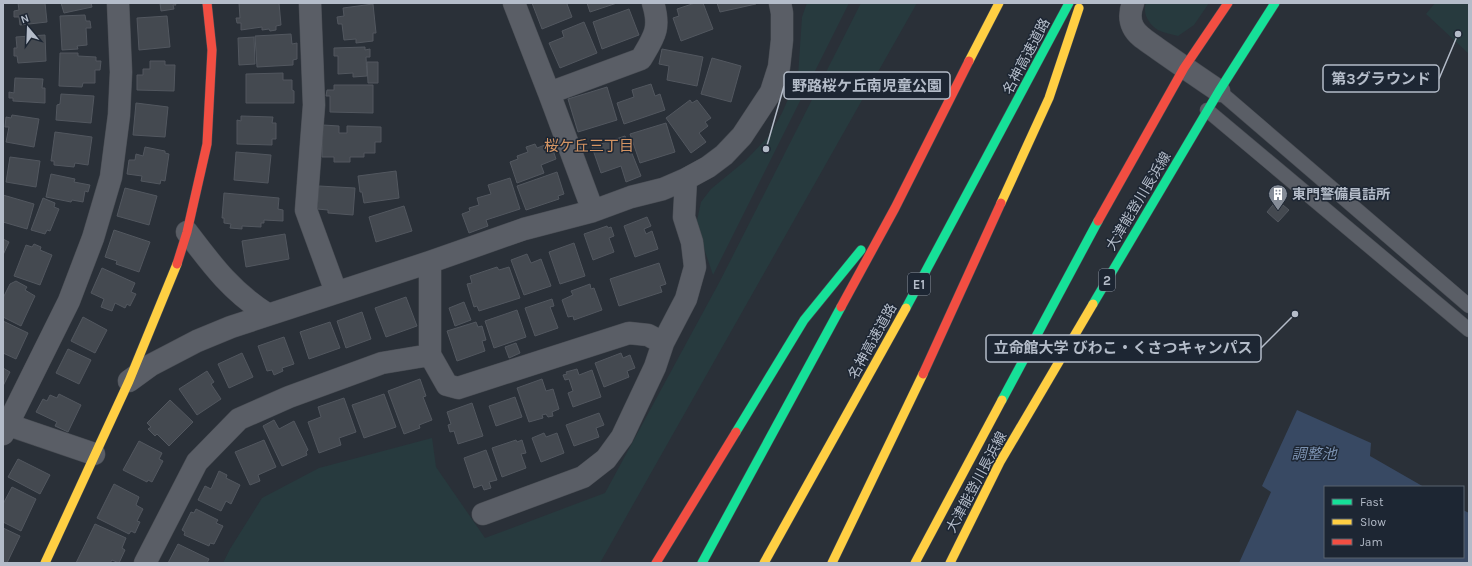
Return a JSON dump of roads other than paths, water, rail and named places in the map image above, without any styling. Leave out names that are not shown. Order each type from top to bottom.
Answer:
[{"type":"main road","points":[[45,563],[129,381],[179,260],[187,232],[207,144],[212,50],[207,3]]},
{"type":"main road","points":[[702,563],[895,208],[999,3]]},
{"type":"main road","name":"名神高速道路","points":[[764,563],[931,263],[1069,3]]},
{"type":"main road","points":[[832,563],[909,405],[1048,98],[1081,3]]},
{"type":"main road","name":"大津能登川長浜線","points":[[915,563],[1081,252],[1184,68],[1228,3]]},
{"type":"main road","name":"大津能登川長浜線","points":[[950,563],[1000,462],[1207,110],[1274,3]]},
{"type":"main road","points":[[656,563],[804,320],[895,208]]},
{"type":"street","points":[[94,454],[4,427],[69,301],[93,238],[111,177],[119,115],[120,72],[118,3]]},
{"type":"street","points":[[310,3],[314,105],[306,210],[336,292]]},
{"type":"street","points":[[514,3],[593,212]]},
{"type":"street","points":[[549,93],[641,59],[656,32],[656,12],[653,3]]},
{"type":"street","points":[[129,381],[151,365],[197,341],[230,327],[430,262],[524,229],[593,212],[631,197],[663,189],[686,180],[724,155],[742,136],[771,92],[779,67],[782,40],[782,13],[780,3]]},
{"type":"street","points":[[1133,3],[1131,9],[1131,20],[1132,26],[1138,34],[1184,68],[1219,90]]},
{"type":"street","points":[[483,514],[584,477],[606,459],[622,437],[655,366],[662,343],[686,299],[695,267],[692,242],[684,217],[686,180]]},
{"type":"street","points":[[187,232],[223,279],[251,304],[267,314]]},
{"type":"street","points":[[430,262],[430,355],[447,385],[458,388],[629,333],[648,335],[662,343]]},
{"type":"street","points":[[145,563],[197,462],[239,419],[290,397],[382,363],[430,355]]},
{"type":"lane","points":[[1219,90],[1469,306]]},
{"type":"lane","points":[[1207,110],[1469,330]]},
{"type":"water","name":"調整池","points":[[1297,410],[1371,443],[1370,456],[1422,486],[1324,486],[1324,558],[1464,558],[1464,510],[1469,513],[1469,563],[1239,563],[1271,492],[1262,486]]},
{"type":"place","name":"第3グラウンド","points":[[1458,34]]},
{"type":"place","name":"野路桜ケ丘南児童公園","points":[[766,149]]},
{"type":"place","name":"東門警備員詰所","points":[[1278,211]]},
{"type":"place","name":"立命館大学 びわこ・くさつキャンパス","points":[[1295,314]]},
{"type":"district","name":"桜ケ丘三丁目","points":[[589,146]]}]
